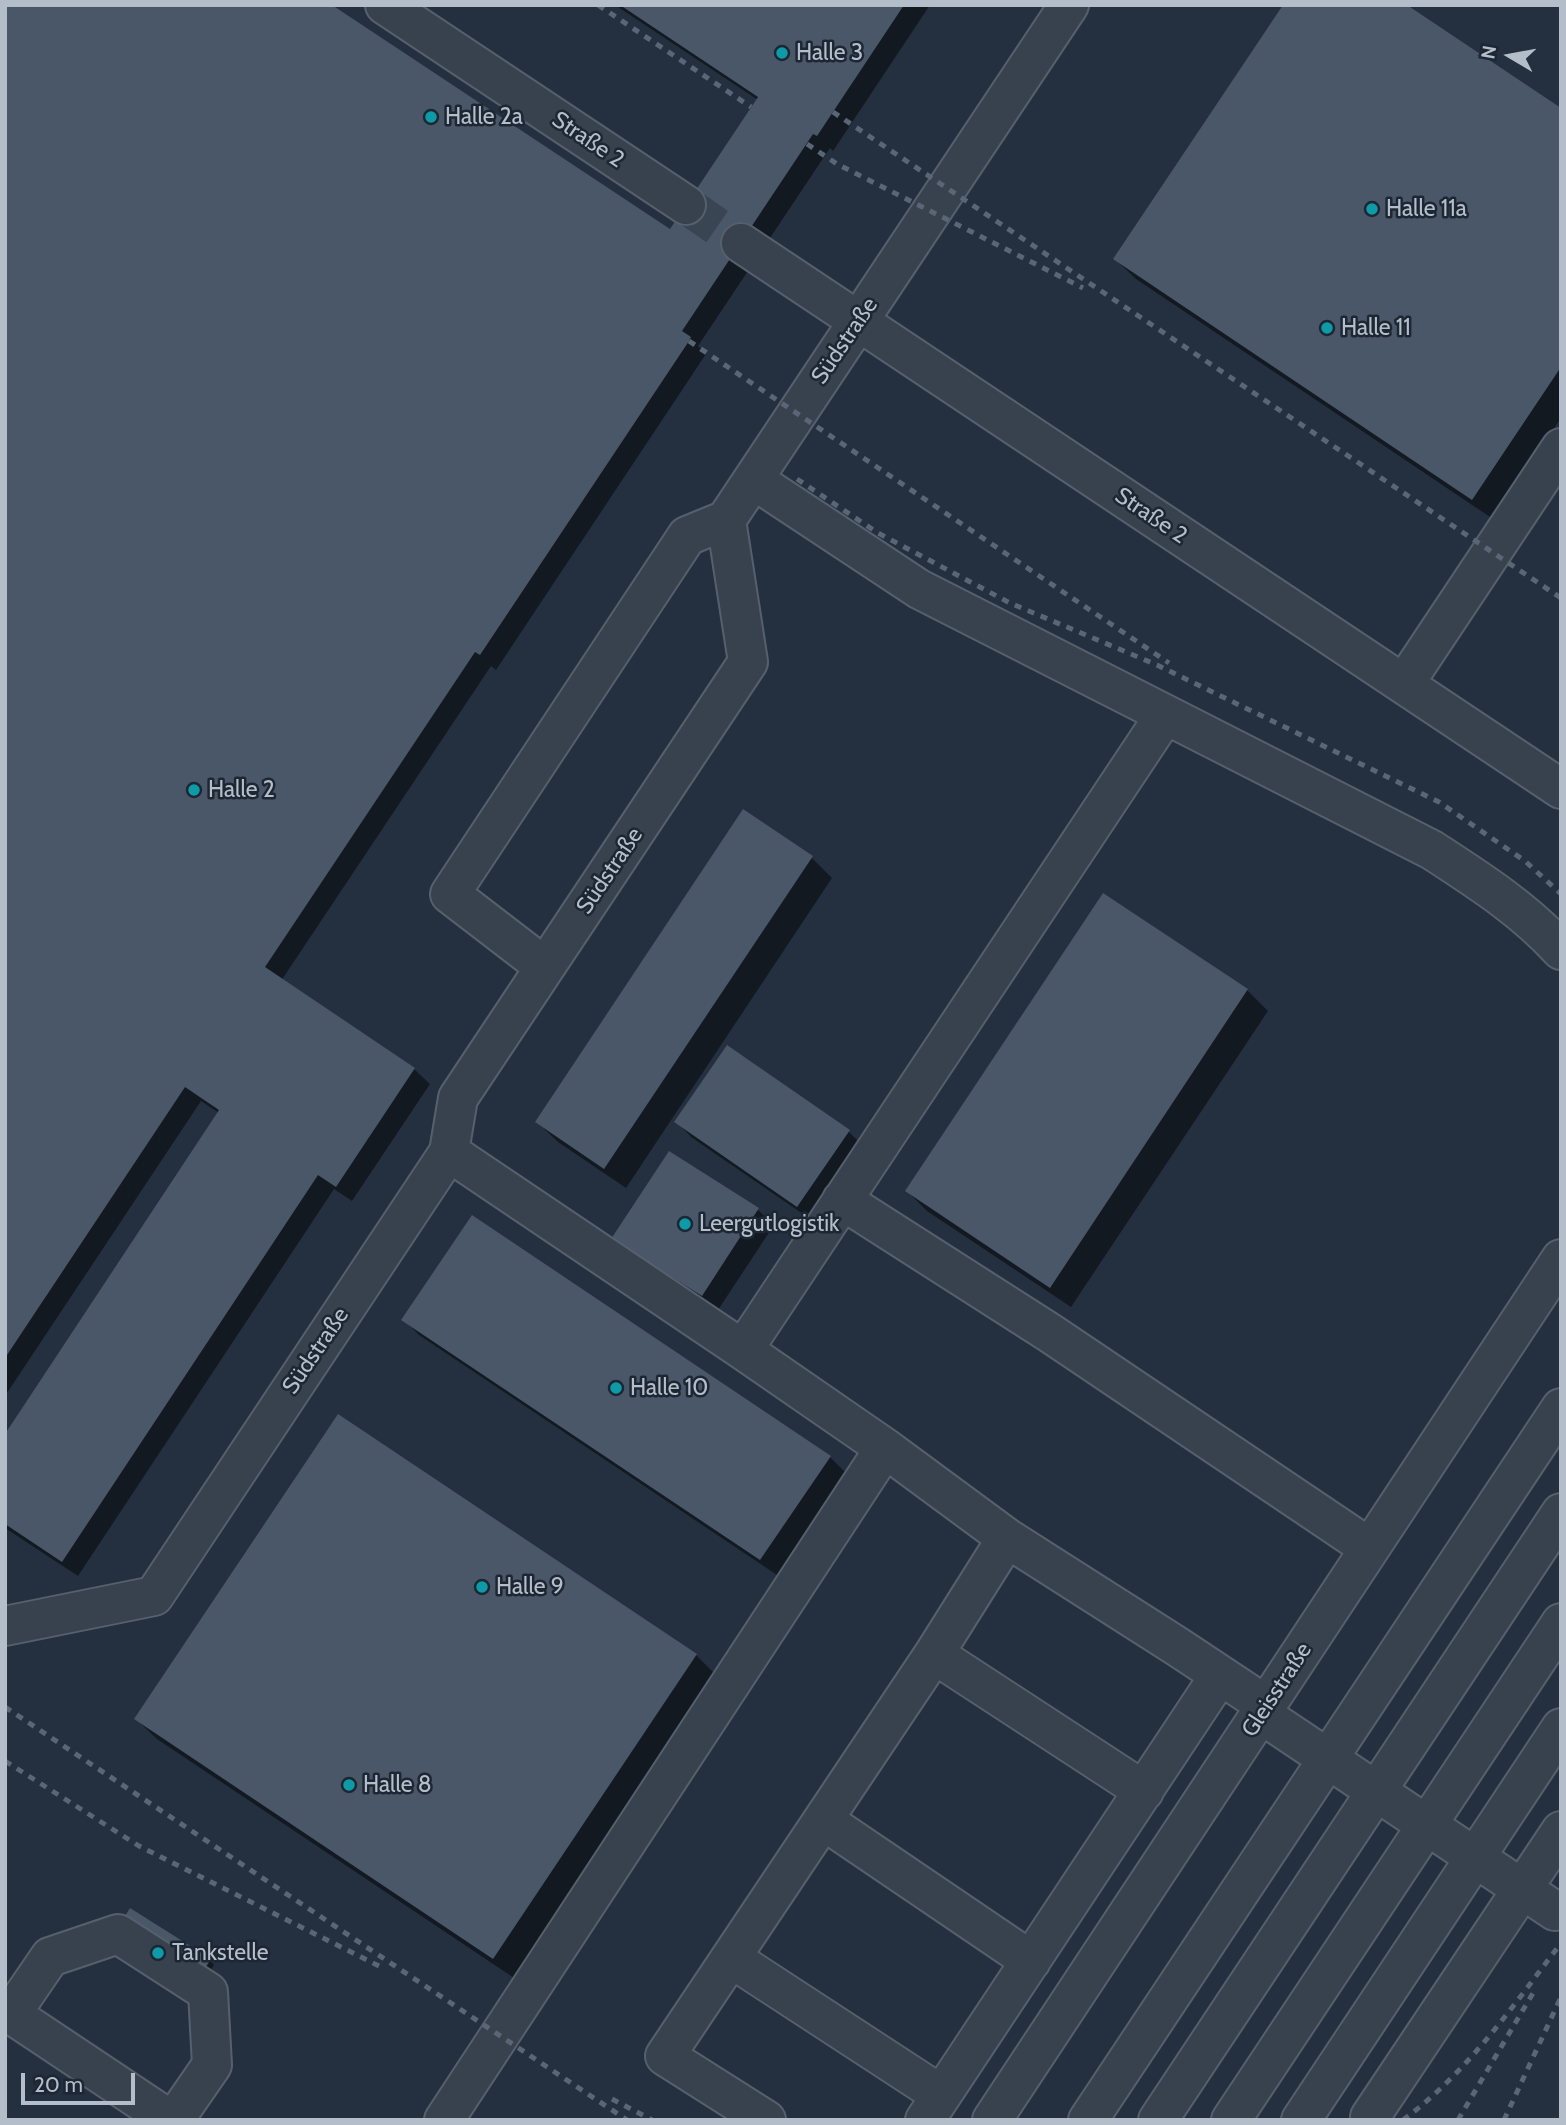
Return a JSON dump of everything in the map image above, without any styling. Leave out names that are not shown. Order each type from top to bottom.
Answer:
[{"type":"street","name":"Straße 2","points":[[385,5],[686,205]]},
{"type":"street","name":"Südstraße","points":[[5,1626],[154,1596],[449,1152],[458,1098],[748,662],[726,520],[1069,5]]},
{"type":"street","name":"Straße 2","points":[[741,243],[1561,789]]},
{"type":"street","points":[[1404,684],[1561,448]]},
{"type":"street","points":[[754,480],[919,589],[1432,850],[1488,886],[1539,926],[1561,950]]},
{"type":"street","points":[[545,967],[450,894],[687,536],[726,520]]},
{"type":"street","points":[[743,1350],[1165,715]]},
{"type":"street","points":[[449,1152],[743,1350],[1007,1538],[1220,1675],[1328,1759],[1555,1911]]},
{"type":"street","points":[[842,1200],[1050,1332],[1368,1548]]},
{"type":"street","name":"Gleisstraße","points":[[992,2120],[1561,1259]]},
{"type":"street","points":[[1088,2120],[1561,1408]]},
{"type":"street","points":[[444,2120],[884,1448]]},
{"type":"street","points":[[1158,2120],[1561,1513]]},
{"type":"street","points":[[766,2120],[665,2056],[934,1654],[1007,1538]]},
{"type":"street","points":[[1231,2120],[1561,1623]]},
{"type":"street","points":[[934,1654],[1144,1791]]},
{"type":"street","points":[[731,1958],[933,2108],[1220,1675]]},
{"type":"street","points":[[1301,2120],[1561,1728]]},
{"type":"street","points":[[823,1819],[1031,1961]]},
{"type":"street","points":[[1370,2118],[1561,1831]]},
{"type":"street","points":[[117,1934],[208,1992],[212,2065],[172,2120],[8,2012],[50,1956],[117,1934]]},
{"type":"building","name":"Halle 2","points":[[5,5],[332,5],[670,229],[758,97],[620,5],[904,5],[817,136],[813,134],[682,331],[691,337],[689,341],[480,655],[475,652],[265,967],[415,1068],[336,1187],[318,1175],[62,1562],[5,1524],[5,1434],[219,1110],[185,1087],[5,1358]]},
{"type":"building","points":[[1283,5],[1407,5],[1561,108],[1561,367],[1472,500],[1113,259]]},
{"type":"building","points":[[743,809],[813,856],[604,1169],[535,1122]]},
{"type":"building","points":[[1103,893],[1248,989],[1050,1288],[905,1191]]},
{"type":"building","points":[[727,1045],[850,1130],[797,1207],[674,1122]]},
{"type":"building","name":"Leergutlogistik","points":[[669,1151],[759,1208],[702,1296],[611,1239]]},
{"type":"building","name":"Halle 10","points":[[472,1215],[831,1456],[760,1560],[401,1320]]},
{"type":"building","points":[[338,1414],[697,1654],[493,1959],[134,1719]]},
{"type":"building","name":"Tankstelle","points":[[130,1908],[211,1959],[186,1998],[106,1947]]},
{"type":"tunnel","points":[[686,205],[741,243]]},
{"type":"railway","points":[[598,5],[751,107]]},
{"type":"railway","points":[[833,112],[1561,598]]},
{"type":"railway","points":[[807,144],[837,164],[1083,288]]},
{"type":"railway","points":[[689,341],[1169,663]]},
{"type":"railway","points":[[797,479],[878,533],[1010,603],[1157,665],[1439,802],[1525,861],[1561,894]]},
{"type":"railway","points":[[5,1707],[627,2120]]},
{"type":"railway","points":[[5,1761],[139,1846],[385,1969]]},
{"type":"railway","points":[[1403,2120],[1448,2081],[1488,2038],[1561,1943]]},
{"type":"railway","points":[[1458,2120],[1533,1993]]},
{"type":"railway","points":[[1504,2120],[1561,1997]]},
{"type":"railway","points":[[612,2099],[652,2120]]},
{"type":"place","name":"Halle 3","points":[[782,53]]},
{"type":"place","name":"Halle 2a","points":[[431,117]]},
{"type":"place","name":"Halle 11a","points":[[1372,209]]},
{"type":"place","name":"Halle 11","points":[[1327,328]]},
{"type":"place","name":"Halle 2","points":[[194,790]]},
{"type":"place","name":"Leergutlogistik","points":[[685,1224]]},
{"type":"place","name":"Halle 10","points":[[616,1388]]},
{"type":"place","name":"Halle 9","points":[[482,1587]]},
{"type":"place","name":"Halle 8","points":[[349,1785]]},
{"type":"place","name":"Tankstelle","points":[[158,1953]]}]
